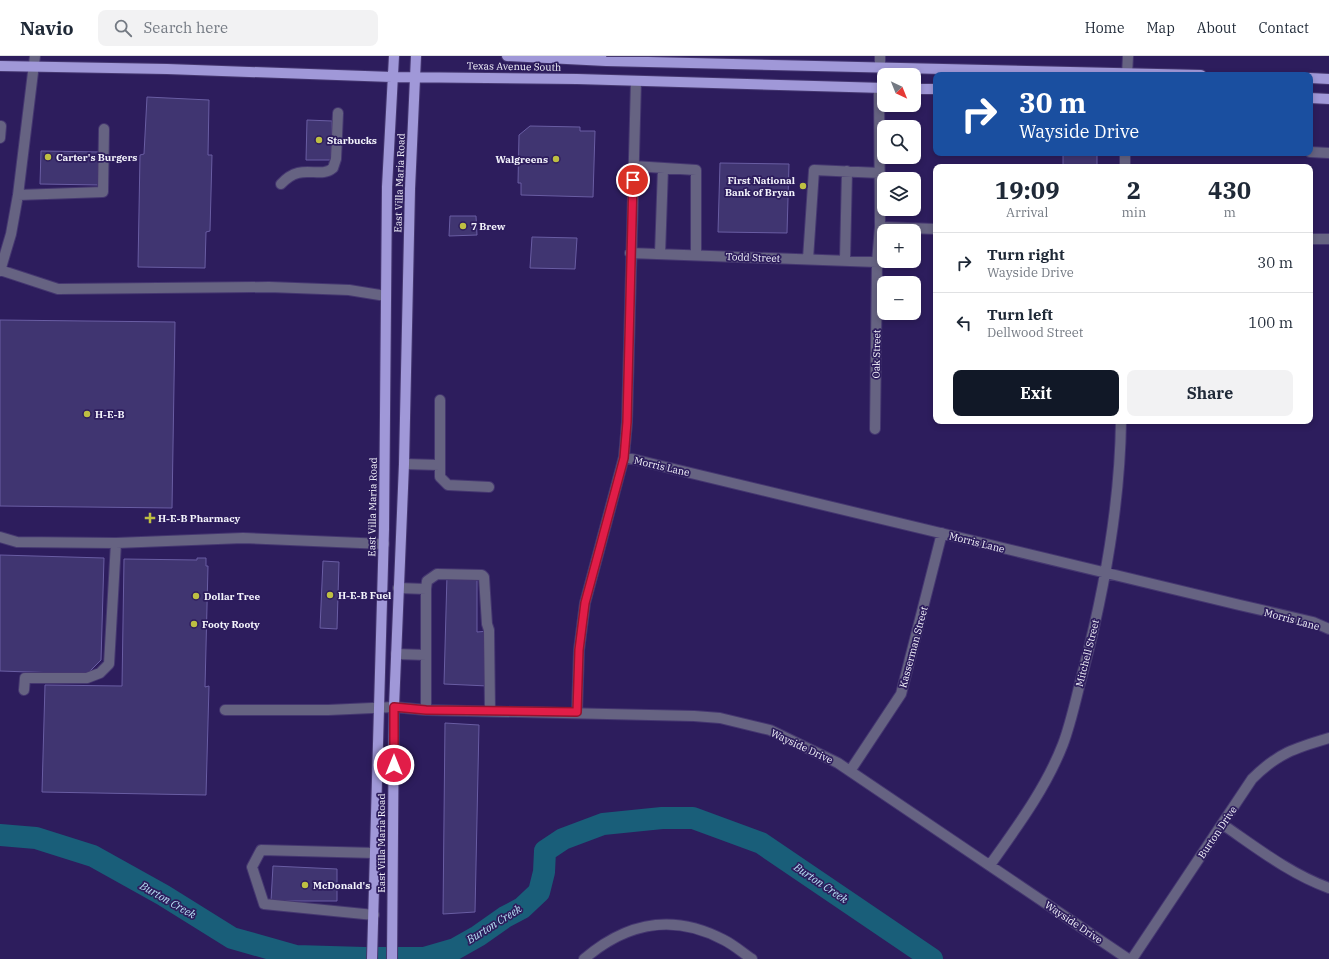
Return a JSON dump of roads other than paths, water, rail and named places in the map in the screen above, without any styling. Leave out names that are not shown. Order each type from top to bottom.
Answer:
[{"type":"main road","name":"East Villa Maria Road","points":[[372,959],[384,544],[387,188],[394,56]]},
{"type":"main road","name":"East Villa Maria Road","points":[[392,959],[394,707],[404,464],[414,77],[416,56]]},
{"type":"main road","name":"Texas Avenue South","points":[[507,56],[641,58],[880,68]]},
{"type":"main road","name":"Texas Avenue South","points":[[0,66],[167,69],[392,77],[636,81],[877,88]]},
{"type":"main road","name":"Texas Avenue South","points":[[921,69],[1045,72]]},
{"type":"main road","points":[[1313,78],[1329,78]]},
{"type":"main road","points":[[921,89],[933,89]]},
{"type":"main road","points":[[1313,98],[1329,99]]},
{"type":"street","points":[[35,56],[32,67],[18,195],[11,234],[0,271],[58,289],[269,287],[349,290],[386,296]]},
{"type":"street","points":[[880,56],[880,68]]},
{"type":"street","points":[[1127,72],[1128,56]]},
{"type":"street","points":[[577,712],[579,650],[585,603],[624,458],[627,422],[630,253],[636,81]]},
{"type":"street","name":"Oak Street","points":[[880,172],[881,112]]},
{"type":"street","points":[[281,184],[294,173],[326,171],[333,168],[336,159],[338,113]]},
{"type":"street","points":[[0,138],[1,126]]},
{"type":"street","points":[[18,195],[102,192],[104,129]]},
{"type":"street","points":[[1313,152],[1329,152]]},
{"type":"street","points":[[633,166],[696,170],[696,255]]},
{"type":"street","points":[[660,254],[663,168]]},
{"type":"street","points":[[808,259],[814,170],[877,173]]},
{"type":"street","points":[[845,260],[847,171]]},
{"type":"street","points":[[921,228],[933,229]]},
{"type":"street","points":[[1313,239],[1329,239]]},
{"type":"street","name":"Todd Street","points":[[630,253],[877,262]]},
{"type":"street","name":"Oak Street","points":[[875,429],[877,262]]},
{"type":"street","points":[[440,400],[440,477],[448,485],[489,488]]},
{"type":"street","name":"Mitchell Street","points":[[990,865],[1031,806],[1063,744],[1089,646],[1112,538],[1121,446],[1121,424]]},
{"type":"street","name":"Morris Lane","points":[[624,458],[942,533],[1105,575],[1312,622],[1329,629]]},
{"type":"street","points":[[404,464],[439,465]]},
{"type":"street","name":"Kasserman Street","points":[[850,771],[901,694],[942,533]]},
{"type":"street","points":[[0,537],[17,542],[116,543],[231,538],[384,544]]},
{"type":"street","points":[[24,690],[25,678],[87,678],[100,673],[110,664],[116,543]]},
{"type":"street","points":[[426,710],[426,589],[427,581],[437,574],[482,575],[484,577],[487,624],[489,630],[490,711]]},
{"type":"street","points":[[398,588],[426,589]]},
{"type":"street","points":[[396,654],[426,655]]},
{"type":"street","name":"Wayside Drive","points":[[225,710],[394,707],[426,710],[577,712],[694,716],[720,718],[770,730],[821,754],[850,771],[1128,959]]},
{"type":"street","name":"Burton Drive","points":[[1132,959],[1252,779],[1269,763],[1286,752],[1329,738]]},
{"type":"street","points":[[1222,824],[1282,866],[1314,883],[1329,888]]},
{"type":"street","points":[[374,915],[264,904],[252,867],[261,850],[375,853]]},
{"type":"street","points":[[584,959],[601,944],[626,932],[654,924],[677,924],[699,929],[725,940],[752,959]]},
{"type":"waterway","name":"Burton Creek","points":[[0,835],[36,838],[93,856],[163,895],[232,938],[296,956],[424,958],[455,949],[522,908],[539,892],[544,872],[545,851],[563,839],[603,824],[662,818],[693,818],[761,843],[932,959]]},
{"type":"place","name":"Starbucks","points":[[319,140]]},
{"type":"place","name":"Carter's Burgers","points":[[48,157]]},
{"type":"place","name":"Walgreens","points":[[556,159]]},
{"type":"place","name":"First National Bank of Bryan","points":[[803,186]]},
{"type":"place","name":"7 Brew","points":[[463,226]]},
{"type":"place","name":"H-E-B","points":[[87,414]]},
{"type":"place","name":"H-E-B Pharmacy","points":[[150,518]]},
{"type":"place","name":"H-E-B Fuel","points":[[330,595]]},
{"type":"place","name":"Dollar Tree","points":[[196,596]]},
{"type":"place","name":"Footy Rooty","points":[[194,624]]},
{"type":"place","name":"McDonald's","points":[[305,885]]}]
